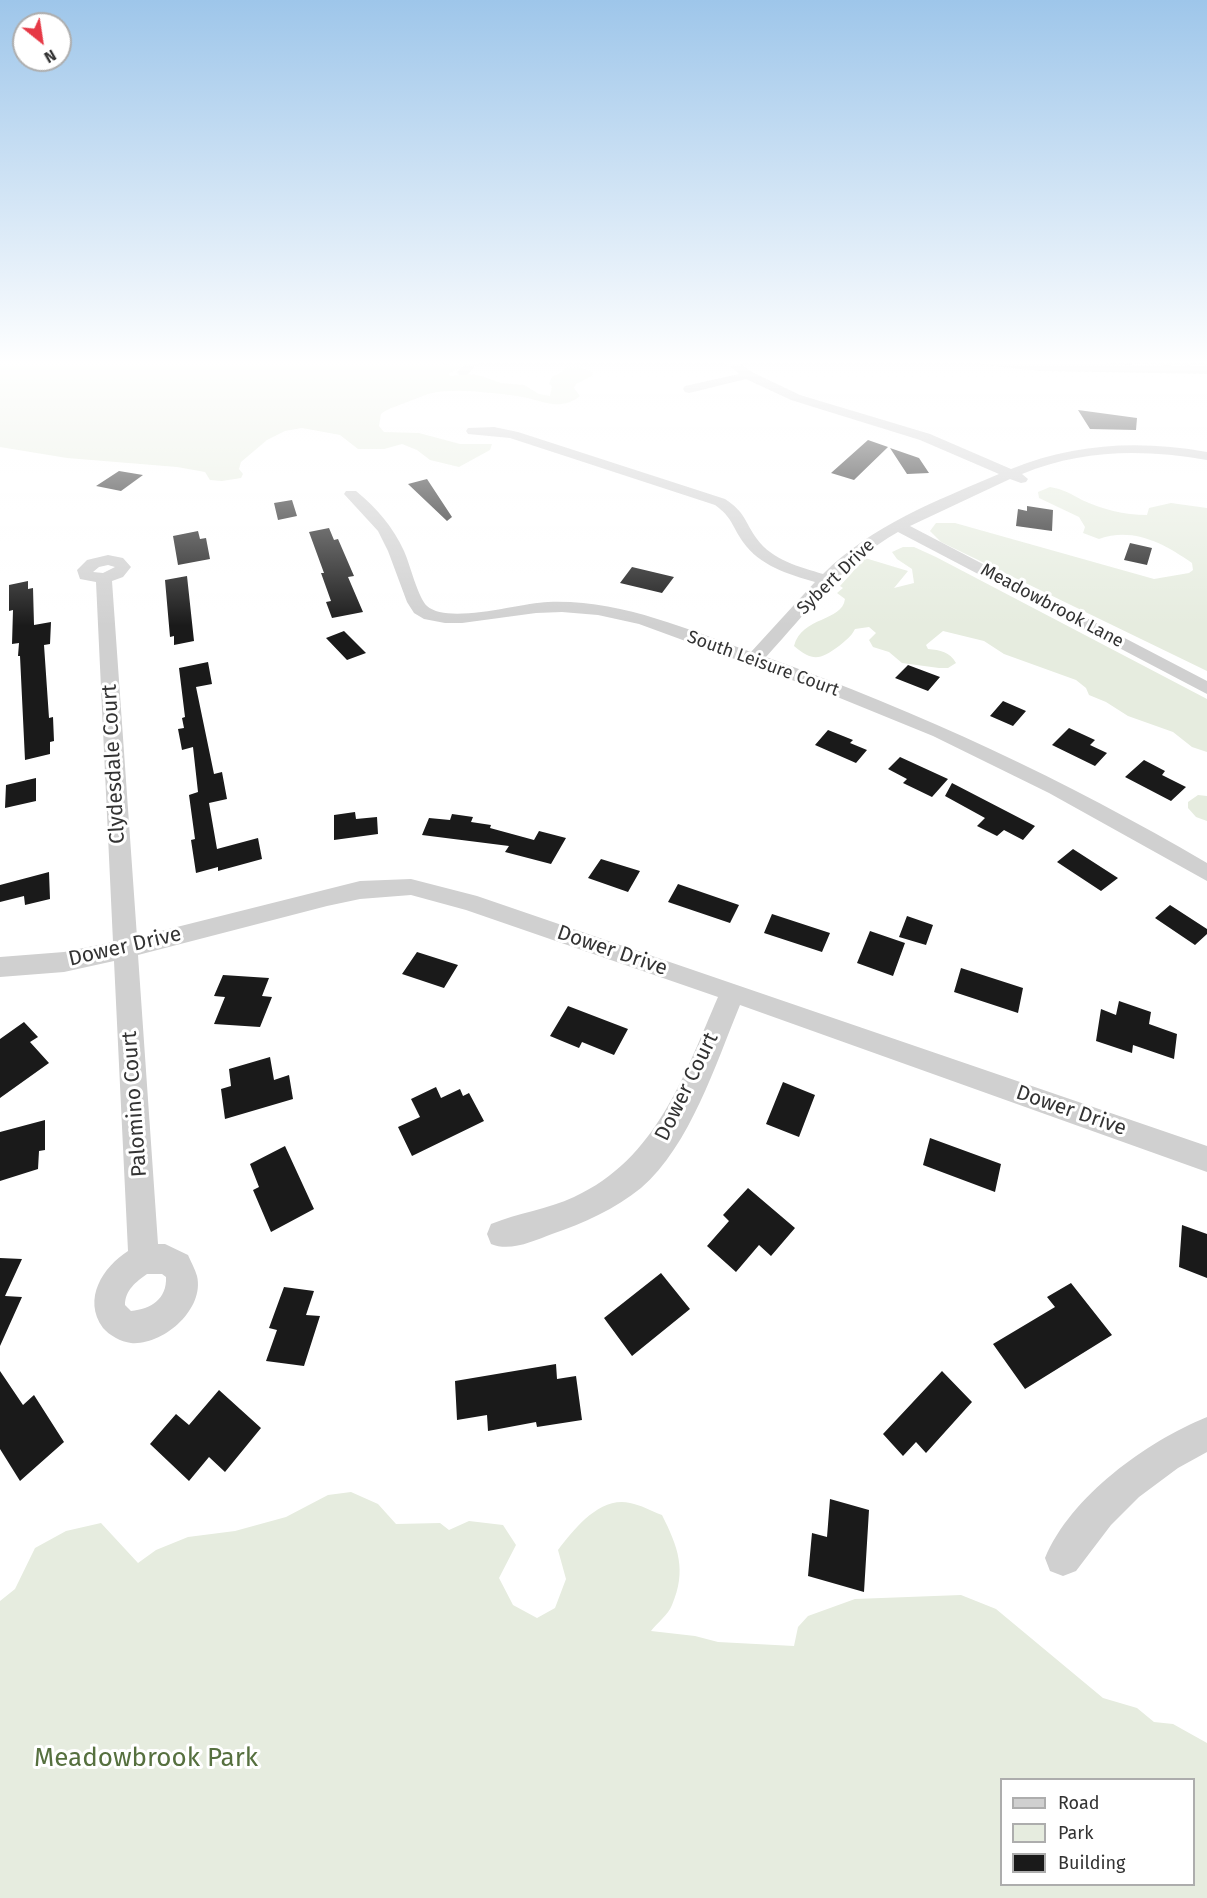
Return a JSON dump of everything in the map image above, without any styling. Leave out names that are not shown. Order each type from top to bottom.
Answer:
[{"type":"street","points":[[558,450],[720,502],[734,510],[742,520],[752,545],[765,555],[785,566],[828,581]]},
{"type":"street","points":[[957,450],[1028,482]]},
{"type":"street","name":"Sybert Drive","points":[[754,660],[859,551],[897,525],[1061,456],[1102,450]]},
{"type":"street","name":"Sybert Drive","points":[[1135,450],[1207,456]]},
{"type":"street","name":"South Leisure Court","points":[[351,494],[384,526],[392,539],[416,603],[429,616],[458,619],[547,607],[602,610],[645,620],[900,715],[1083,803],[1207,873]]},
{"type":"street","name":"Meadowbrook Lane","points":[[897,525],[1207,688]]},
{"type":"street","name":"Clydesdale Court","points":[[104,578],[125,949]]},
{"type":"street","name":"Dower Drive","points":[[0,967],[64,962],[125,949],[327,897],[369,889],[411,887],[469,902],[733,992],[1207,1159]]},
{"type":"street","name":"Palomino Court","points":[[125,949],[144,1259]]},
{"type":"street","name":"Dower Court","points":[[502,1233],[538,1226],[570,1214],[609,1194],[633,1176],[659,1147],[678,1115],[733,992]]},
{"type":"street","points":[[1063,1558],[1104,1506],[1155,1464],[1190,1441],[1207,1434]]},
{"type":"green space","points":[[16,450],[256,450],[241,462],[239,469],[243,474],[241,478],[222,481],[210,480],[205,472],[177,467],[67,458]]},
{"type":"green space","points":[[417,450],[490,450],[459,467],[430,460]]},
{"type":"green space","points":[[1050,487],[1063,490],[1097,506],[1130,514],[1147,515],[1149,508],[1171,503],[1207,508],[1207,671],[941,542],[930,531],[936,523],[955,523],[1154,579],[1189,573],[1193,570],[1192,563],[1159,543],[1136,536],[1124,535],[1099,539],[1083,533],[1085,527],[1079,517],[1039,498],[1038,492]]},
{"type":"green space","points":[[903,547],[914,547],[936,557],[1207,699],[1207,752],[1192,747],[1173,732],[1128,716],[1106,702],[1089,695],[1086,688],[1076,680],[1004,654],[984,641],[943,631],[926,645],[928,649],[941,651],[951,656],[956,663],[948,668],[902,663],[889,652],[873,647],[869,640],[876,633],[869,627],[855,629],[839,646],[821,656],[806,655],[794,646],[798,636],[805,629],[837,612],[842,606],[845,599],[837,593],[843,588],[840,586],[865,558],[908,571],[894,588],[914,583],[912,569],[897,559],[892,552]]},
{"type":"green space","points":[[1198,795],[1207,796],[1207,821],[1196,817],[1188,808],[1188,802]]},
{"type":"green space","name":"Meadowbrook Park","points":[[351,1492],[378,1504],[396,1524],[440,1523],[449,1530],[469,1521],[503,1525],[516,1545],[499,1578],[513,1605],[537,1618],[555,1608],[566,1579],[558,1550],[572,1533],[589,1516],[608,1504],[619,1502],[634,1504],[662,1515],[679,1559],[677,1592],[670,1609],[651,1631],[695,1636],[718,1642],[794,1646],[798,1627],[808,1616],[855,1599],[961,1595],[996,1609],[1103,1698],[1137,1708],[1154,1722],[1173,1724],[1207,1743],[1207,1898],[0,1898],[0,1601],[15,1589],[35,1548],[66,1531],[101,1523],[138,1563],[156,1550],[188,1537],[235,1531],[286,1517],[328,1495]]},
{"type":"building","points":[[857,450],[885,450],[854,480],[831,473]]},
{"type":"building","points":[[891,450],[919,458],[929,473],[907,474]]},
{"type":"building","points":[[119,471],[143,475],[121,491],[96,486]]},
{"type":"building","points":[[427,479],[452,517],[447,521],[408,484]]},
{"type":"building","points":[[292,500],[297,516],[278,520],[274,503]]},
{"type":"building","points":[[1027,506],[1053,510],[1052,531],[1016,526],[1018,509],[1027,511]]},
{"type":"building","points":[[329,528],[334,540],[338,539],[354,576],[348,577],[363,612],[332,618],[326,602],[331,601],[321,573],[324,573],[309,532]]},
{"type":"building","points":[[198,531],[200,539],[206,538],[210,559],[178,565],[173,536]]},
{"type":"building","points":[[1130,543],[1152,548],[1147,565],[1124,560]]},
{"type":"building","points":[[632,567],[674,577],[662,593],[620,583]]},
{"type":"building","points":[[187,576],[194,641],[174,645],[174,636],[170,637],[165,580]]},
{"type":"building","points":[[28,581],[28,589],[33,588],[34,625],[51,622],[50,644],[44,645],[49,718],[53,717],[54,741],[50,742],[50,754],[25,760],[19,643],[12,644],[13,610],[9,611],[9,585]]},
{"type":"building","points":[[344,631],[366,653],[347,660],[326,638]]},
{"type":"building","points":[[208,662],[212,684],[196,687],[214,774],[222,772],[227,799],[209,803],[217,849],[258,838],[262,859],[218,871],[218,867],[196,873],[191,840],[195,839],[189,795],[198,792],[193,747],[182,750],[178,729],[184,728],[182,718],[185,717],[179,668]]},
{"type":"building","points":[[908,665],[940,677],[928,691],[895,678]]},
{"type":"building","points":[[1003,701],[1026,711],[1013,726],[990,716]]},
{"type":"building","points":[[1069,728],[1095,740],[1090,745],[1107,753],[1095,766],[1052,745]]},
{"type":"building","points":[[828,730],[853,740],[850,743],[867,750],[856,763],[815,745]]},
{"type":"building","points":[[900,757],[948,779],[932,797],[903,783],[907,779],[888,769]]},
{"type":"building","points":[[1144,760],[1165,771],[1162,775],[1186,787],[1171,801],[1125,777]]},
{"type":"building","points":[[36,778],[36,801],[5,808],[6,785]]},
{"type":"building","points":[[952,783],[1035,826],[1023,840],[1004,830],[997,836],[977,826],[985,818],[945,796]]},
{"type":"building","points":[[355,812],[356,819],[377,817],[378,834],[334,840],[334,815]]},
{"type":"building","points":[[452,814],[473,817],[471,822],[491,825],[490,828],[534,840],[539,831],[566,838],[551,864],[505,852],[509,846],[422,835],[429,818],[450,820]]},
{"type":"building","points":[[1073,849],[1118,878],[1101,891],[1057,862]]},
{"type":"building","points":[[601,859],[640,871],[628,892],[588,878]]},
{"type":"building","points":[[49,872],[50,899],[25,905],[24,896],[0,902],[0,885]]},
{"type":"building","points":[[678,884],[739,905],[730,923],[668,902]]},
{"type":"building","points":[[1170,905],[1207,929],[1207,934],[1195,945],[1155,918]]},
{"type":"building","points":[[772,914],[830,933],[822,952],[764,933]]},
{"type":"building","points":[[907,916],[933,925],[926,945],[899,937]]},
{"type":"building","points":[[870,931],[905,943],[893,976],[857,963]]},
{"type":"building","points":[[417,952],[458,965],[444,988],[402,974]]},
{"type":"building","points":[[961,968],[1023,988],[1018,1013],[954,992]]},
{"type":"building","points":[[223,975],[269,978],[262,996],[272,997],[260,1027],[214,1024],[225,997],[214,996]]},
{"type":"building","points":[[1119,1001],[1151,1012],[1149,1024],[1177,1034],[1174,1059],[1133,1045],[1132,1053],[1096,1041],[1101,1009],[1116,1015]]},
{"type":"building","points":[[568,1006],[628,1029],[614,1055],[582,1042],[579,1048],[550,1036]]},
{"type":"building","points":[[24,1022],[38,1037],[30,1042],[49,1063],[0,1098],[0,1039]]},
{"type":"building","points":[[270,1057],[274,1080],[289,1075],[293,1099],[225,1119],[221,1089],[231,1086],[229,1069]]},
{"type":"building","points":[[783,1082],[815,1095],[799,1137],[766,1124]]},
{"type":"building","points":[[436,1087],[441,1098],[460,1089],[463,1096],[469,1093],[484,1121],[412,1156],[398,1127],[420,1117],[411,1099]]},
{"type":"building","points":[[45,1120],[45,1150],[39,1151],[38,1169],[0,1181],[0,1132]]},
{"type":"building","points":[[930,1138],[1001,1164],[995,1192],[923,1165]]},
{"type":"building","points":[[285,1146],[314,1209],[271,1232],[253,1190],[259,1187],[250,1164]]},
{"type":"building","points":[[748,1188],[795,1228],[771,1256],[759,1245],[736,1272],[707,1246],[729,1221],[723,1215]]},
{"type":"building","points":[[1182,1225],[1207,1234],[1207,1278],[1179,1267]]},
{"type":"building","points":[[0,1258],[22,1259],[5,1296],[22,1297],[0,1346]]},
{"type":"building","points":[[661,1273],[690,1309],[632,1356],[604,1318]]},
{"type":"building","points":[[1071,1283],[1112,1335],[1025,1389],[993,1344],[1055,1307],[1047,1297]]},
{"type":"building","points":[[284,1287],[314,1291],[306,1315],[320,1316],[304,1366],[266,1361],[277,1330],[269,1328]]},
{"type":"building","points":[[556,1364],[557,1379],[576,1376],[582,1420],[537,1427],[536,1422],[488,1431],[487,1415],[457,1420],[455,1381]]},
{"type":"building","points":[[0,1371],[23,1405],[34,1395],[64,1442],[20,1481],[0,1449]]},
{"type":"building","points":[[942,1371],[972,1402],[926,1453],[916,1442],[903,1456],[883,1434]]},
{"type":"building","points":[[219,1390],[261,1428],[225,1472],[209,1457],[189,1481],[150,1444],[176,1414],[189,1425]]},
{"type":"building","points":[[830,1499],[869,1510],[864,1592],[808,1576],[812,1533],[827,1537]]}]
